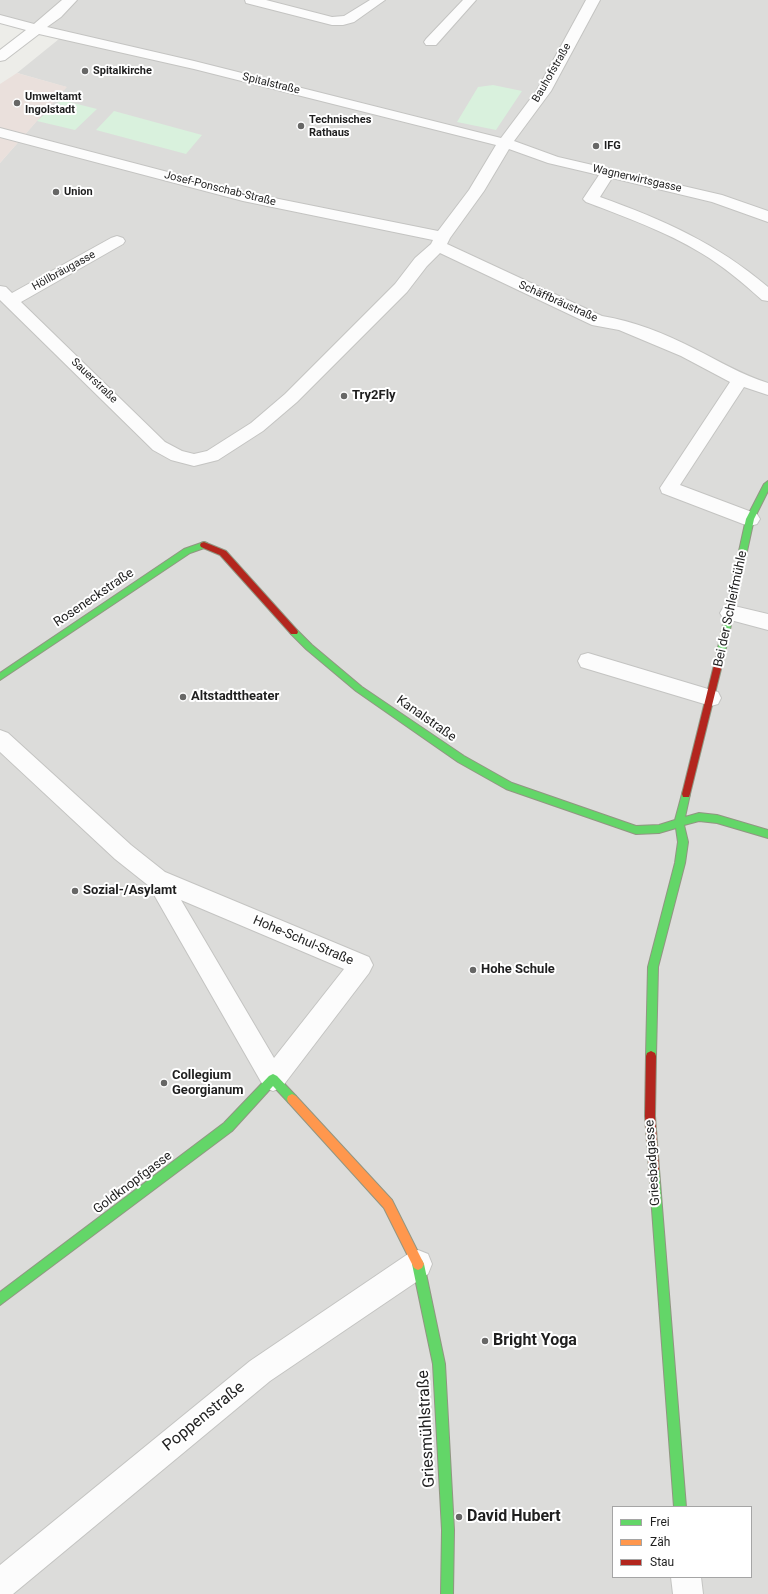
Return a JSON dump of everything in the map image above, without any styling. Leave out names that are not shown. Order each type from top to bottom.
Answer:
[{"type":"street","points":[[0,57],[70,0]]},
{"type":"street","name":"Bauhofstraße","points":[[505,143],[544,91],[593,0]]},
{"type":"street","name":"Spitalstraße","points":[[0,19],[36,29],[194,65],[505,143]]},
{"type":"street","name":"Josef-Ponschab-Straße","points":[[0,132],[243,196],[440,242]]},
{"type":"street","points":[[440,242],[476,191],[505,143]]},
{"type":"street","name":"Wagnerwirtsgasse","points":[[505,143],[553,160],[716,198],[768,217]]},
{"type":"street","points":[[608,173],[591,199],[642,217],[698,244],[742,274],[768,296]]},
{"type":"street","name":"Höllbräugasse","points":[[5,296],[117,241]]},
{"type":"street","name":"Schäffbräustraße","points":[[440,242],[598,321],[622,325],[687,352],[740,380],[768,389]]},
{"type":"street","name":"Sauerstraße","points":[[5,296],[159,446],[177,456],[194,460],[212,456],[231,444],[257,427],[291,398],[401,288],[421,262],[440,242]]},
{"type":"street","points":[[740,380],[669,488],[750,519]]},
{"type":"street","name":"Bei der Schleifmühle","points":[[679,822],[711,698],[750,519],[768,484]]},
{"type":"street","name":"Roseneckstraße","points":[[0,677],[186,551],[205,545]]},
{"type":"street","name":"Kanalstraße","points":[[205,545],[223,553],[278,616],[304,642],[359,689],[461,760],[509,786],[636,830],[659,829],[698,817],[717,819],[768,834]]},
{"type":"street","points":[[730,612],[768,622]]},
{"type":"street","points":[[588,661],[711,698]]},
{"type":"street","name":"Hohe-Schul-Straße","points":[[0,739],[123,852],[157,879],[361,965],[273,1079]]},
{"type":"street","name":"Griesbadgasse","points":[[679,822],[683,842],[680,863],[653,967],[650,1116],[680,1506]]},
{"type":"street","name":"Hohe-Schul-Straße","points":[[157,879],[273,1079],[388,1204],[418,1264]]},
{"type":"street","name":"Goldknopfgasse","points":[[0,1298],[228,1127],[273,1079]]},
{"type":"street","name":"Poppenstraße","points":[[0,1585],[260,1371],[418,1264]]},
{"type":"street","name":"Griesmühlstraße","points":[[418,1264],[439,1364],[448,1530],[447,1594]]},
{"type":"street","points":[[686,1578],[688,1594]]},
{"type":"lane","points":[[251,0],[267,2],[332,21],[344,21],[379,0]]},
{"type":"lane","points":[[431,42],[470,0]]},
{"type":"shaded area","points":[[0,0],[768,0],[768,1594],[0,1594],[0,163],[66,87],[17,73],[59,39],[0,23]]},
{"type":"shaded area","points":[[17,73],[67,87],[0,163],[0,84]]},
{"type":"green space","points":[[493,85],[522,91],[496,130],[457,122],[478,87]]},
{"type":"green space","points":[[61,100],[97,109],[75,130],[37,121]]},
{"type":"green space","points":[[114,111],[202,135],[186,154],[96,130]]},
{"type":"traffic: fast","points":[[720,657],[750,519],[768,484]]},
{"type":"traffic: fast","points":[[0,677],[187,551],[204,545]]},
{"type":"traffic: fast","points":[[294,632],[309,647],[359,689],[461,759],[509,786],[636,830],[659,829],[699,817],[717,819],[768,834]]},
{"type":"traffic: fast","points":[[651,1056],[653,967],[680,863],[683,842],[679,822],[686,794]]},
{"type":"traffic: fast","points":[[0,1299],[228,1127],[273,1079],[292,1099]]},
{"type":"traffic: fast","points":[[654,1169],[680,1506]]},
{"type":"traffic: fast","points":[[418,1264],[439,1364],[448,1530],[447,1594]]},
{"type":"traffic: slow","points":[[292,1099],[388,1204],[418,1264]]},
{"type":"traffic: jam","points":[[204,545],[223,553],[294,632]]},
{"type":"traffic: jam","points":[[686,794],[720,657]]},
{"type":"traffic: jam","points":[[651,1056],[650,1116],[654,1169]]},
{"type":"place","name":"Spitalkirche","points":[[85,71]]},
{"type":"place","name":"Umweltamt Ingolstadt","points":[[17,103]]},
{"type":"place","name":"Technisches Rathaus","points":[[301,126]]},
{"type":"place","name":"IFG","points":[[596,146]]},
{"type":"place","name":"Union","points":[[56,192]]},
{"type":"place","name":"Try2Fly","points":[[344,396]]},
{"type":"place","name":"Altstadttheater","points":[[183,697]]},
{"type":"place","name":"Sozial-/Asylamt","points":[[75,891]]},
{"type":"place","name":"Hohe Schule","points":[[473,970]]},
{"type":"place","name":"Collegium Georgianum","points":[[164,1083]]},
{"type":"place","name":"Bright Yoga","points":[[485,1341]]},
{"type":"place","name":"David Hubert","points":[[459,1517]]}]
